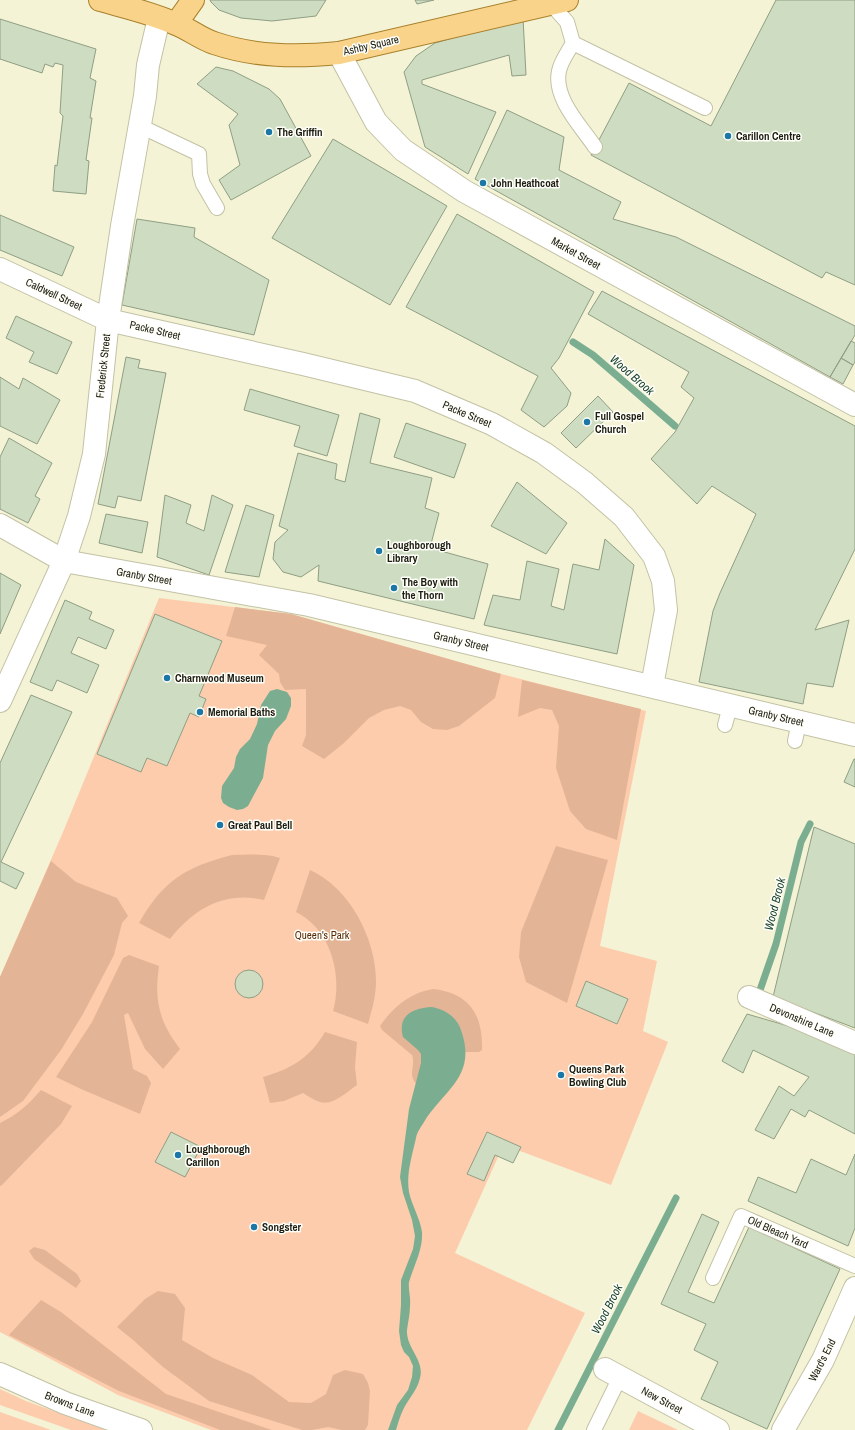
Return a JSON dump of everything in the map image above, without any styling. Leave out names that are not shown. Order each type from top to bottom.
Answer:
[{"type":"main road","name":"Ashby Square","points":[[100,0],[167,21],[213,43],[275,56],[311,56],[338,53],[559,2]]},
{"type":"main road","points":[[167,21],[192,0]]},
{"type":"street","name":"Frederick Street","points":[[0,701],[64,561],[79,516],[94,454],[108,320],[122,226],[145,96],[148,65],[167,21]]},
{"type":"street","name":"Market Street","points":[[338,53],[376,122],[404,150],[464,191],[853,399]]},
{"type":"street","name":"Caldwell Street","points":[[0,269],[108,320]]},
{"type":"street","name":"Packe Street","points":[[108,320],[415,391],[492,424],[544,453],[585,483],[624,517],[654,556],[663,580],[666,610],[652,686]]},
{"type":"street","name":"Granby Street","points":[[0,525],[64,561],[309,605],[652,686],[728,715],[797,732],[855,735]]},
{"type":"street","name":"Devonshire Lane","points":[[748,997],[855,1042]]},
{"type":"street","name":"Ward's End","points":[[783,1430],[823,1360],[855,1288]]},
{"type":"street","name":"New Street","points":[[612,1373],[718,1430]]},
{"type":"street","name":"Browns Lane","points":[[0,1374],[65,1403],[141,1430]]},
{"type":"lane","points":[[559,2],[567,22],[573,44],[560,70],[558,86],[561,97],[567,107],[595,147]]},
{"type":"lane","points":[[573,44],[705,108]]},
{"type":"lane","points":[[140,126],[199,154],[200,174],[203,184],[217,208]]},
{"type":"lane","name":"Old Bleach Yard","points":[[713,1278],[741,1216],[855,1266]]},
{"type":"lane","points":[[594,1430],[612,1373]]},
{"type":"green space","name":"Queen's Park","points":[[159,598],[291,614],[501,674],[646,711],[600,946],[657,961],[643,1031],[668,1042],[611,1185],[504,1145],[455,1253],[585,1313],[527,1430],[211,1430],[118,1395],[0,1332],[0,977],[63,832]]},
{"type":"green space","points":[[235,607],[291,614],[501,674],[495,698],[459,726],[447,730],[433,729],[421,722],[411,710],[400,706],[384,710],[369,718],[344,743],[324,759],[302,746],[306,735],[306,689],[285,690],[280,682],[279,674],[259,655],[267,645],[226,636]]},
{"type":"green space","points":[[522,680],[641,709],[617,840],[586,829],[570,811],[556,768],[559,726],[552,710],[540,708],[518,717]]},
{"type":"green space","points":[[556,846],[608,860],[567,1003],[526,982],[519,957],[521,932]]},
{"type":"green space","points":[[232,855],[262,855],[280,858],[264,900],[236,898],[211,904],[190,919],[170,939],[139,923],[157,896],[177,878],[201,865]]},
{"type":"green space","points":[[51,861],[76,882],[117,898],[128,916],[122,923],[114,955],[83,1014],[61,1050],[23,1101],[0,1117],[0,977]]},
{"type":"green space","points":[[310,870],[324,878],[337,889],[358,916],[366,932],[375,965],[376,981],[375,998],[368,1024],[333,1011],[336,997],[336,983],[335,969],[331,955],[326,942],[318,930],[308,920],[296,912]]},
{"type":"green space","points":[[129,955],[159,966],[157,990],[160,1010],[167,1029],[180,1049],[163,1069],[145,1049],[128,1013],[124,1015],[133,1069],[147,1076],[151,1083],[140,1114],[56,1077],[92,1022],[123,958]]},
{"type":"green space","points":[[433,989],[456,995],[465,1001],[471,1008],[480,1026],[482,1050],[479,1052],[461,1052],[417,1084],[414,1081],[412,1074],[412,1055],[382,1030],[380,1026],[396,1007],[410,997]]},
{"type":"green space","points":[[325,1032],[357,1042],[355,1067],[357,1085],[330,1102],[320,1102],[303,1093],[284,1101],[270,1103],[263,1077],[291,1066],[306,1056]]},
{"type":"green space","points":[[41,1090],[72,1106],[61,1124],[0,1186],[0,1123],[22,1109]]},
{"type":"green space","points":[[34,1247],[45,1250],[77,1274],[81,1281],[76,1288],[34,1259],[29,1251]]},
{"type":"green space","points":[[158,1291],[175,1294],[185,1308],[182,1340],[213,1358],[252,1375],[289,1402],[311,1403],[326,1394],[333,1375],[345,1370],[363,1374],[370,1391],[368,1425],[365,1430],[342,1430],[328,1427],[302,1430],[209,1401],[163,1367],[117,1327],[145,1299]]},
{"type":"green space","points":[[41,1300],[61,1312],[166,1394],[272,1430],[220,1430],[119,1391],[9,1335]]},
{"type":"green space","points":[[0,1389],[26,1401],[106,1430],[71,1430],[0,1405]]},
{"type":"green space","points":[[638,1411],[678,1430],[629,1430]]},
{"type":"green space","points":[[0,1412],[51,1430],[0,1430]]},
{"type":"shaded area","points":[[277,689],[287,692],[291,698],[291,706],[286,719],[275,731],[268,745],[263,778],[248,806],[237,810],[223,803],[221,798],[222,786],[234,768],[236,757],[240,749],[250,739],[257,724],[261,705],[270,691]]},
{"type":"shaded area","points":[[432,1007],[447,1013],[458,1023],[465,1048],[465,1061],[456,1082],[432,1111],[419,1130],[411,1158],[408,1185],[412,1202],[421,1227],[422,1239],[420,1251],[409,1282],[410,1312],[407,1336],[420,1365],[421,1372],[419,1383],[403,1410],[396,1430],[388,1430],[397,1405],[408,1390],[412,1377],[413,1366],[401,1345],[399,1331],[401,1280],[413,1249],[415,1236],[400,1177],[409,1109],[421,1063],[421,1054],[403,1037],[402,1023],[408,1014],[413,1011]]},
{"type":"building","points":[[210,0],[326,0],[316,16],[272,21],[241,18],[219,10]]},
{"type":"building","points":[[415,0],[434,0],[417,4]]},
{"type":"building","name":"Carillon Centre","points":[[776,0],[855,0],[855,285],[826,272],[822,278],[591,155],[629,83],[711,126]]},
{"type":"building","points":[[523,18],[526,75],[512,76],[509,55],[422,80],[422,84],[496,112],[468,174],[425,147],[404,72],[416,56],[435,43]]},
{"type":"building","points":[[0,19],[96,49],[90,78],[96,81],[90,118],[92,118],[86,160],[89,161],[86,194],[53,191],[55,165],[57,166],[63,116],[60,113],[63,65],[55,63],[53,67],[45,64],[42,73],[0,59]]},
{"type":"building","points":[[216,67],[233,71],[269,89],[280,99],[311,156],[231,200],[219,180],[240,165],[229,125],[238,114],[197,84]]},
{"type":"building","points":[[507,110],[564,137],[559,170],[621,202],[613,219],[676,237],[855,326],[855,335],[830,377],[475,179]]},
{"type":"building","points":[[333,139],[447,206],[390,305],[272,238]]},
{"type":"building","points":[[457,214],[594,292],[559,358],[551,368],[571,393],[567,406],[544,427],[521,410],[538,376],[406,307]]},
{"type":"building","points":[[0,215],[74,247],[62,276],[0,250]]},
{"type":"building","points":[[137,219],[195,228],[194,237],[269,280],[254,335],[122,305]]},
{"type":"building","points":[[602,291],[855,426],[855,549],[815,630],[849,620],[833,687],[807,683],[803,704],[699,682],[713,611],[756,514],[712,486],[697,504],[651,459],[675,432],[694,398],[681,387],[689,372],[588,314]]},
{"type":"building","points":[[16,316],[72,342],[57,374],[29,362],[34,352],[6,338]]},
{"type":"building","points":[[851,341],[855,343],[855,362],[853,365],[841,358]]},
{"type":"building","points":[[126,357],[140,360],[138,368],[166,373],[141,501],[118,496],[115,508],[98,504]]},
{"type":"building","points":[[841,358],[853,365],[843,384],[830,377]]},
{"type":"building","points":[[0,377],[19,389],[23,378],[60,400],[37,444],[0,426]]},
{"type":"building","points":[[250,389],[339,415],[327,456],[294,446],[300,426],[244,410]]},
{"type":"building","name":"Full Gospel Church","points":[[598,396],[613,412],[576,448],[561,433]]},
{"type":"building","points":[[360,413],[380,419],[370,463],[432,478],[425,508],[439,513],[430,548],[488,564],[474,619],[318,581],[319,565],[301,577],[283,572],[273,559],[275,542],[288,530],[279,526],[298,453],[337,464],[335,479],[345,482]]},
{"type":"building","points":[[406,423],[466,444],[454,478],[394,457]]},
{"type":"building","points":[[9,438],[52,463],[35,496],[40,499],[28,523],[0,509],[0,457]]},
{"type":"building","points":[[517,482],[567,523],[546,554],[491,526]]},
{"type":"building","points":[[165,495],[191,505],[186,523],[204,531],[212,495],[233,505],[209,575],[157,557]]},
{"type":"building","points":[[246,505],[274,515],[259,577],[225,572]]},
{"type":"building","points":[[106,514],[148,522],[142,553],[99,543]]},
{"type":"building","points":[[605,539],[634,565],[617,654],[484,625],[493,595],[520,600],[527,561],[559,569],[551,606],[564,610],[573,564],[599,570]]},
{"type":"building","points":[[0,573],[21,585],[0,634]]},
{"type":"building","points":[[65,600],[92,612],[89,619],[114,630],[106,649],[78,637],[71,653],[99,665],[87,693],[57,680],[52,691],[30,682]]},
{"type":"building","name":"Charnwood Museum","points":[[155,614],[222,641],[199,696],[206,699],[199,717],[190,713],[167,766],[147,758],[141,772],[97,754]]},
{"type":"building","points":[[31,695],[72,712],[1,862],[24,873],[16,889],[0,881],[0,763]]},
{"type":"building","points":[[855,759],[855,787],[844,782]]},
{"type":"building","points":[[814,827],[855,844],[855,1028],[773,997]]},
{"type":"building","points":[[249,970],[259,974],[263,984],[259,994],[249,998],[239,994],[235,984],[239,974]]},
{"type":"building","points":[[586,981],[628,999],[617,1024],[576,1006]]},
{"type":"building","points":[[747,1014],[795,1028],[855,1053],[855,1134],[809,1110],[805,1117],[791,1109],[774,1139],[755,1130],[779,1086],[794,1096],[809,1077],[753,1050],[743,1073],[722,1061]]},
{"type":"building","name":"Loughborough Carillon","points":[[171,1132],[201,1147],[185,1177],[155,1162]]},
{"type":"building","points":[[487,1132],[521,1147],[513,1163],[495,1155],[484,1181],[467,1174]]},
{"type":"building","points":[[855,1154],[855,1228],[848,1246],[748,1201],[758,1177],[796,1193],[811,1159],[846,1175]]},
{"type":"building","points":[[702,1214],[719,1222],[688,1292],[714,1303],[749,1227],[840,1269],[767,1429],[701,1399],[718,1362],[694,1350],[706,1324],[661,1304]]},
{"type":"waterway","name":"Wood Brook","points":[[573,342],[593,355],[675,426]]},
{"type":"waterway","name":"Wood Brook","points":[[760,990],[776,944],[801,842],[810,824]]},
{"type":"waterway","name":"Wood Brook","points":[[558,1430],[676,1198]]},
{"type":"place","name":"The Griffin","points":[[269,132]]},
{"type":"place","name":"Carillon Centre","points":[[728,136]]},
{"type":"place","name":"John Heathcoat","points":[[483,183]]},
{"type":"place","name":"Full Gospel Church","points":[[587,422]]},
{"type":"place","name":"Loughborough Library","points":[[379,551]]},
{"type":"place","name":"The Boy with the Thorn","points":[[394,588]]},
{"type":"place","name":"Charnwood Museum","points":[[167,678]]},
{"type":"place","name":"Memorial Baths","points":[[200,712]]},
{"type":"place","name":"Great Paul Bell","points":[[220,825]]},
{"type":"place","name":"Queens Park Bowling Club","points":[[561,1075]]},
{"type":"place","name":"Loughborough Carillon","points":[[178,1155]]},
{"type":"place","name":"Songster","points":[[254,1227]]}]
